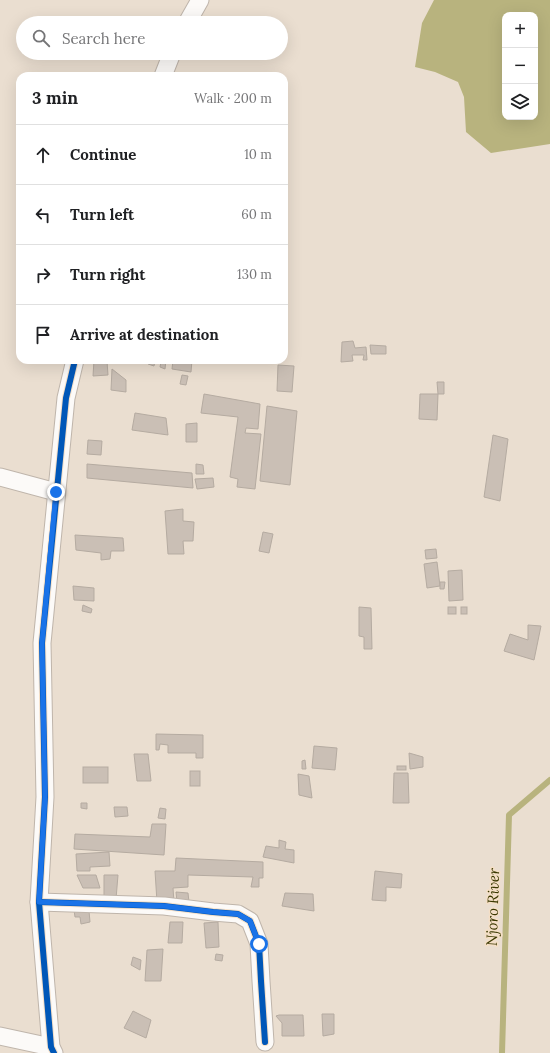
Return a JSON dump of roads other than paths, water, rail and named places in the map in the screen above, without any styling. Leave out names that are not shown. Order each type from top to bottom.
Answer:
[{"type":"street","points":[[191,16],[200,0]]},
{"type":"street","points":[[165,72],[169,60]]},
{"type":"street","points":[[0,1036],[53,1050],[39,902],[45,797],[42,643],[66,398],[74,364]]},
{"type":"street","points":[[0,477],[56,492]]},
{"type":"street","points":[[39,902],[164,906],[238,914],[250,921],[259,944],[260,981],[265,1042]]},
{"type":"waterway","name":"Njoro River","points":[[502,1053],[509,815],[550,780]]}]
